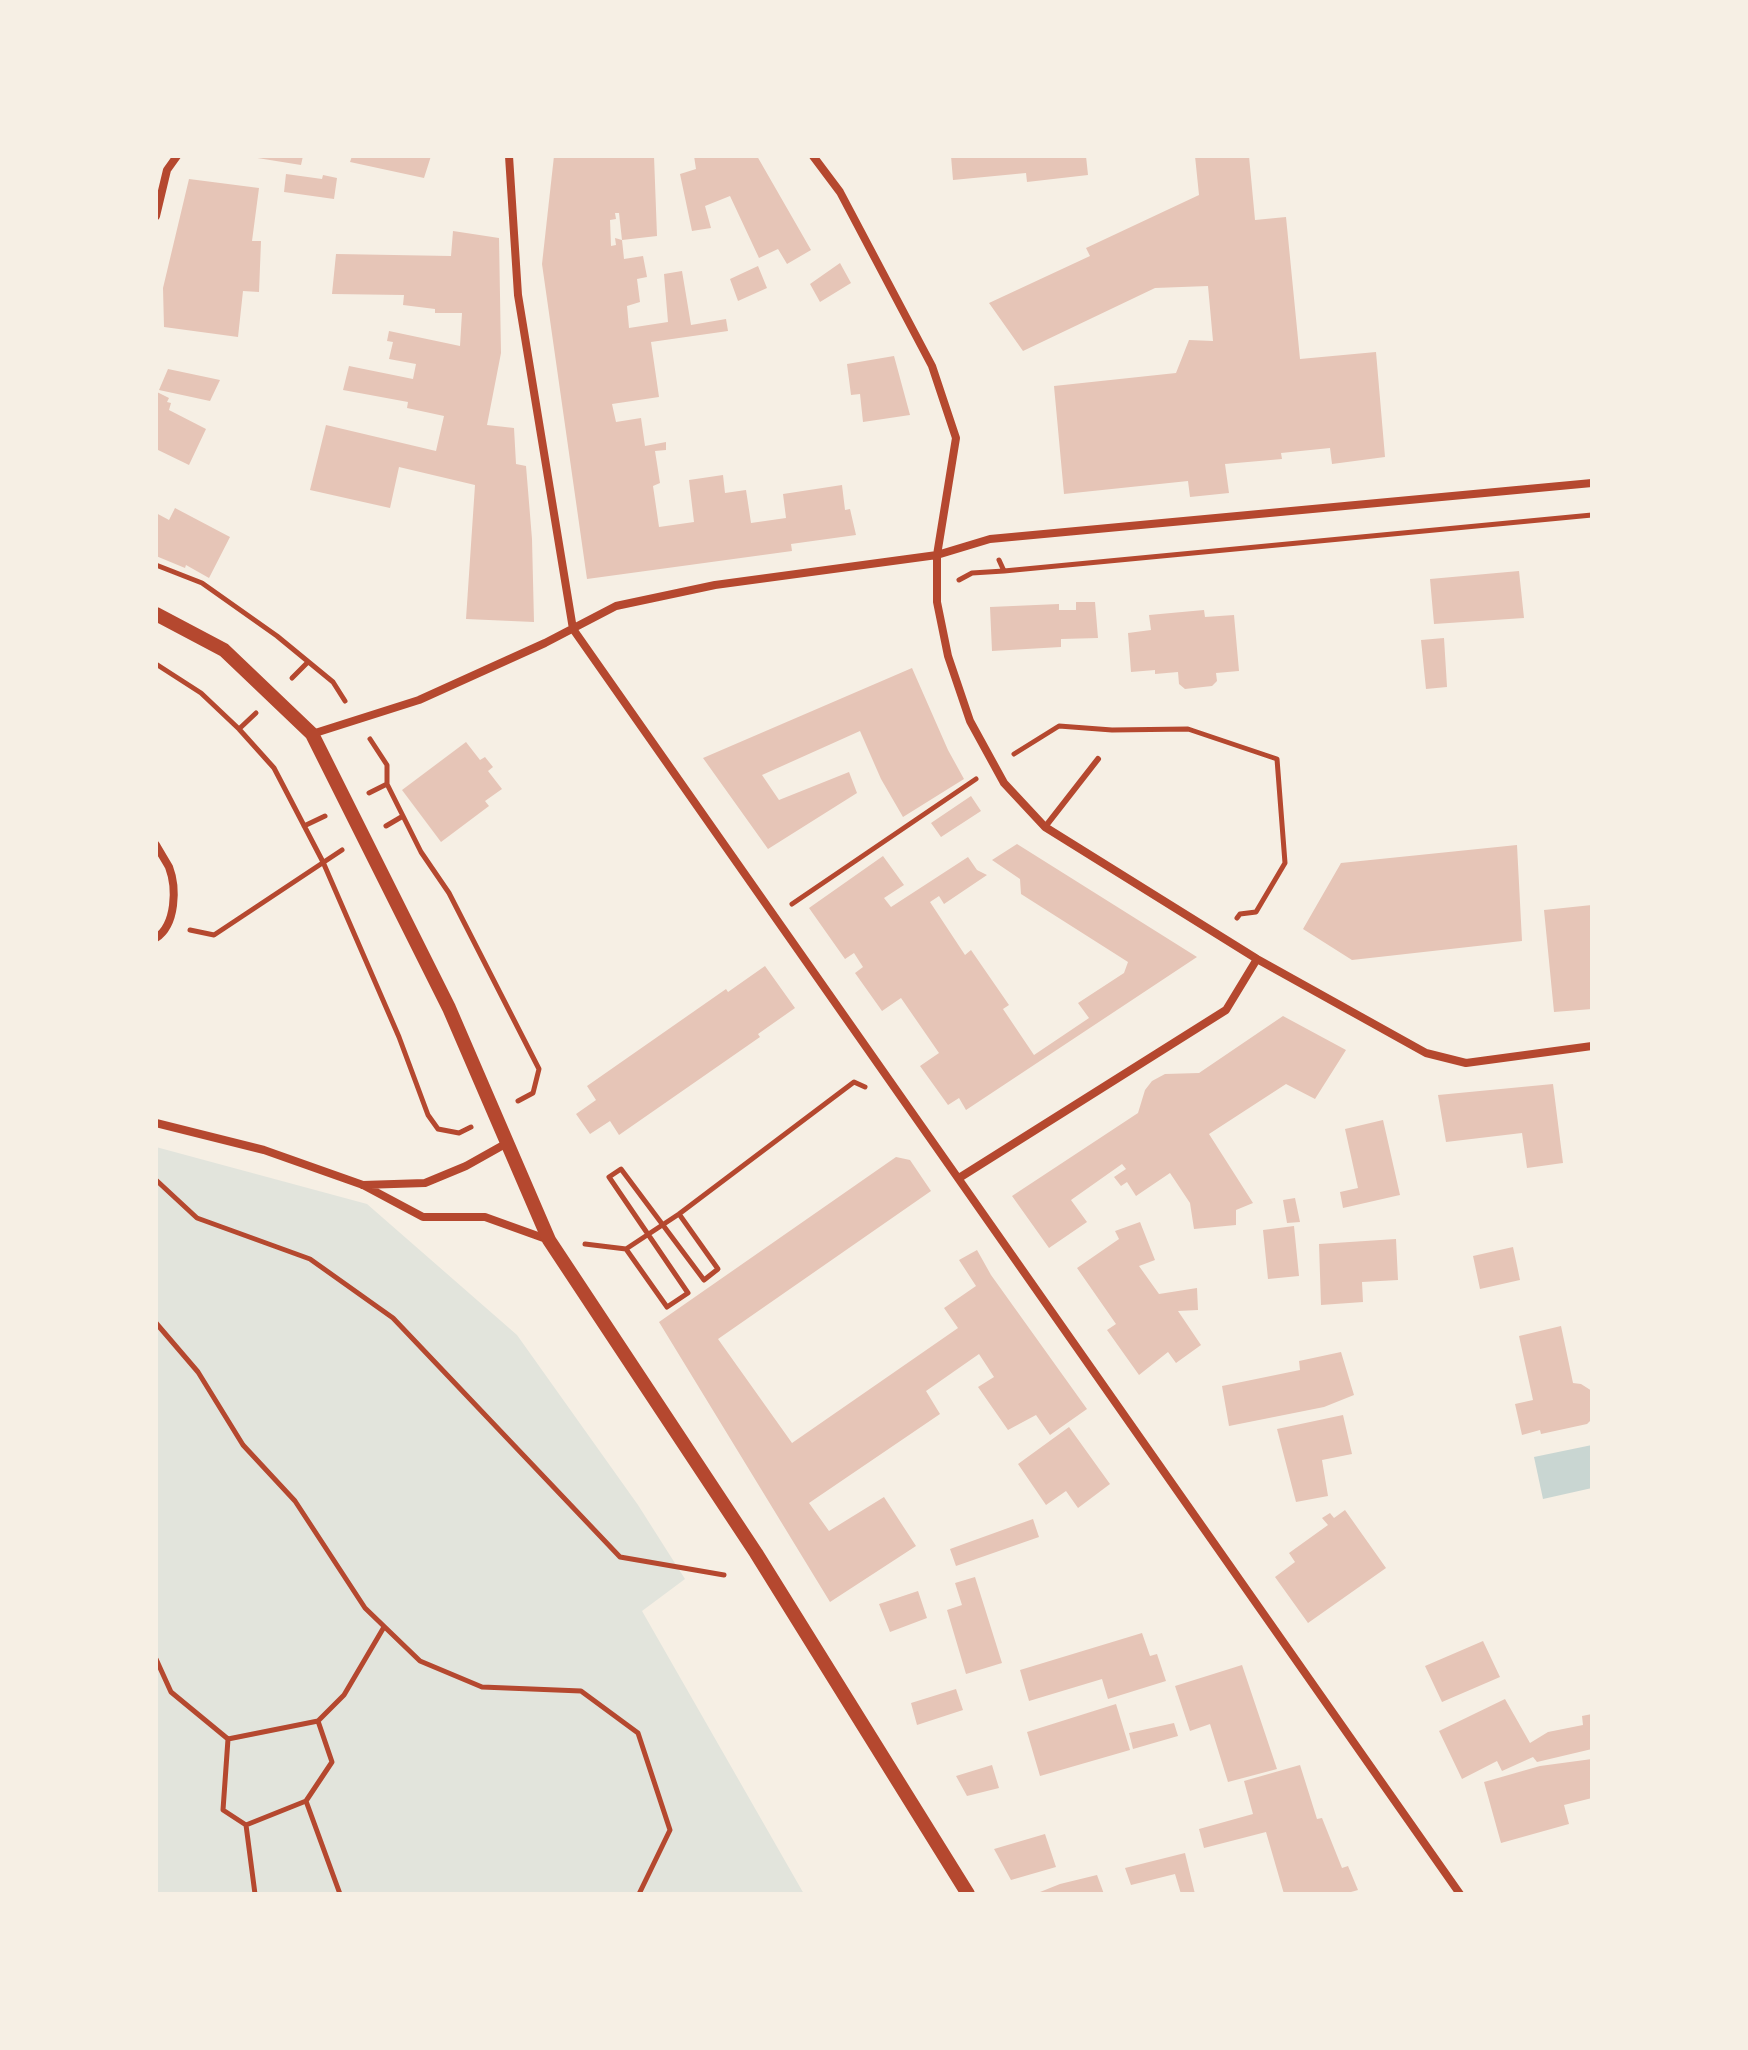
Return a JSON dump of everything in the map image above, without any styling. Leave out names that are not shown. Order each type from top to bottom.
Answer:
[{"type":"street","points":[[156,216],[167,170],[177,156]]},
{"type":"street","points":[[509,156],[518,295],[573,629],[1460,1894]]},
{"type":"street","points":[[813,156],[840,192],[932,366],[956,438],[937,555],[937,602],[948,656],[970,721],[1004,783],[1045,827],[1257,959],[1426,1053],[1466,1063],[1592,1046]]},
{"type":"street","points":[[312,734],[419,700],[490,670],[616,606],[715,585],[937,555],[990,539],[1592,483]]},
{"type":"street","points":[[156,614],[224,650],[312,734],[449,1008],[549,1240],[756,1553],[968,1894]]},
{"type":"street","points":[[156,845],[170,870],[174,907],[162,934],[156,938]]},
{"type":"street","points":[[959,1178],[1226,1010],[1257,959]]},
{"type":"street","points":[[156,1123],[264,1150],[363,1185],[423,1217],[485,1217],[549,1240]]},
{"type":"street","points":[[363,1185],[425,1183],[466,1166],[507,1143]]},
{"type":"lane","points":[[1045,827],[1098,759]]},
{"type":"path","points":[[1004,571],[1592,515]]},
{"type":"path","points":[[166,925],[214,935],[323,862],[403,816]]},
{"type":"path","points":[[549,1240],[626,1249],[679,1214],[854,1082],[907,1104]]},
{"type":"path","points":[[626,1249],[667,1307],[688,1293],[609,1177],[621,1169],[704,1280],[718,1269],[679,1214]]},
{"type":"path","points":[[156,1180],[197,1218],[310,1259],[393,1318],[620,1557],[724,1575]]},
{"type":"path","points":[[156,1323],[198,1372],[243,1445],[295,1501],[365,1608],[420,1661],[482,1687],[581,1691],[638,1733],[670,1830],[639,1894]]},
{"type":"path","points":[[228,1739],[318,1721],[344,1695],[384,1627]]},
{"type":"path","points":[[156,1659],[171,1692],[228,1739]]},
{"type":"path","points":[[246,1825],[306,1801],[332,1762],[318,1721]]},
{"type":"path","points":[[228,1739],[223,1810],[246,1825],[255,1894]]},
{"type":"path","points":[[306,1801],[340,1894]]},
{"type":"shaded area","points":[[156,1147],[367,1204],[517,1335],[638,1505],[685,1579],[642,1611],[804,1894],[156,1894]]},
{"type":"shaded area","points":[[1592,1445],[1592,1488],[1543,1499],[1534,1457]]},
{"type":"building","points":[[245,156],[303,156],[301,165]]},
{"type":"building","points":[[352,156],[431,156],[424,178],[350,162]]},
{"type":"building","points":[[554,156],[654,156],[657,236],[622,240],[624,259],[643,256],[647,277],[637,279],[640,302],[627,306],[629,328],[668,322],[664,274],[682,271],[691,325],[726,319],[728,331],[651,342],[659,397],[612,404],[616,422],[641,418],[645,446],[666,442],[666,450],[655,451],[660,483],[653,486],[659,527],[694,522],[689,480],[723,475],[725,493],[746,490],[751,523],[786,518],[783,494],[842,485],[845,510],[850,509],[856,535],[791,544],[792,551],[587,579],[542,264]],"holes":[[[615,213],[619,213],[622,240],[615,238],[616,245],[611,246],[610,220],[616,219]]]},
{"type":"building","points":[[694,156],[757,156],[811,250],[787,264],[778,249],[759,258],[730,196],[705,206],[711,228],[692,231],[680,174],[696,169]]},
{"type":"building","points":[[951,156],[1086,156],[1088,175],[1027,182],[1026,173],[953,180]]},
{"type":"building","points":[[1195,156],[1249,156],[1255,220],[1286,217],[1300,359],[1376,352],[1385,457],[1332,464],[1330,448],[1281,453],[1282,459],[1225,464],[1229,493],[1190,497],[1188,481],[1064,494],[1054,386],[1176,373],[1189,340],[1213,341],[1208,286],[1155,288],[1023,351],[989,303],[1090,256],[1086,248],[1199,195]]},
{"type":"building","points":[[286,174],[337,178],[334,199],[284,192]]},
{"type":"building","points":[[189,179],[259,188],[252,241],[261,241],[259,292],[243,291],[238,337],[164,327],[163,288]]},
{"type":"building","points":[[453,231],[499,238],[501,353],[487,425],[514,428],[516,464],[526,466],[534,622],[466,619],[475,485],[399,467],[390,508],[310,490],[326,425],[436,451],[444,416],[407,408],[408,402],[343,390],[349,366],[413,379],[416,364],[389,359],[393,342],[387,341],[389,331],[460,346],[462,313],[435,313],[435,309],[403,305],[404,295],[332,294],[336,254],[451,256]]},
{"type":"building","points":[[840,263],[851,283],[820,302],[810,284]]},
{"type":"building","points":[[758,266],[767,288],[738,301],[730,279]]},
{"type":"building","points":[[894,356],[910,415],[863,422],[860,394],[851,395],[847,364]]},
{"type":"building","points":[[168,369],[220,380],[210,401],[159,390]]},
{"type":"building","points":[[157,392],[169,398],[169,410],[206,429],[189,465],[156,449]]},
{"type":"building","points":[[175,508],[230,537],[209,578],[186,565],[185,568],[156,556],[156,513],[169,520]]},
{"type":"building","points":[[1519,571],[1524,618],[1434,624],[1430,579]]},
{"type":"building","points":[[1076,602],[1095,602],[1098,638],[1061,639],[1061,647],[992,651],[990,607],[1059,604],[1059,610],[1076,610]]},
{"type":"building","points":[[1204,610],[1205,617],[1234,615],[1239,671],[1216,673],[1217,681],[1212,686],[1185,689],[1179,684],[1178,672],[1131,672],[1128,633],[1151,630],[1149,615]]},
{"type":"building","points":[[1444,638],[1447,687],[1426,689],[1421,640]]},
{"type":"building","points":[[912,668],[964,779],[903,817],[881,779],[860,731],[762,775],[779,800],[849,772],[857,793],[768,849],[703,758]]},
{"type":"building","points":[[466,742],[480,760],[485,757],[493,767],[488,771],[502,789],[485,801],[489,806],[441,842],[402,790]]},
{"type":"building","points":[[971,796],[981,811],[941,837],[931,823]]},
{"type":"building","points":[[1017,844],[1197,957],[966,1110],[959,1098],[948,1105],[920,1066],[939,1053],[901,998],[882,1011],[855,973],[863,967],[854,953],[845,959],[809,908],[883,856],[904,885],[884,898],[891,907],[968,857],[977,870],[987,875],[944,904],[939,896],[930,902],[965,955],[971,950],[1009,1005],[1003,1009],[1034,1055],[1089,1018],[1078,1003],[1124,973],[1128,962],[1021,894],[1020,879],[992,860]]},
{"type":"building","points":[[1517,845],[1522,941],[1352,960],[1303,929],[1341,863]]},
{"type":"building","points":[[1592,905],[1592,1009],[1554,1012],[1544,910]]},
{"type":"building","points":[[765,966],[795,1008],[758,1034],[760,1037],[619,1135],[610,1121],[590,1134],[576,1114],[596,1100],[587,1086],[726,989],[728,992]]},
{"type":"building","points":[[1283,1016],[1346,1050],[1315,1099],[1286,1084],[1209,1134],[1253,1203],[1236,1210],[1236,1225],[1194,1229],[1190,1203],[1170,1173],[1136,1196],[1127,1182],[1121,1186],[1114,1177],[1126,1169],[1122,1164],[1071,1200],[1087,1222],[1049,1248],[1012,1196],[1138,1113],[1145,1090],[1152,1081],[1165,1074],[1199,1073]]},
{"type":"building","points":[[1553,1084],[1563,1163],[1527,1168],[1522,1133],[1446,1142],[1438,1095]]},
{"type":"building","points":[[1383,1120],[1400,1195],[1343,1208],[1340,1192],[1358,1188],[1345,1129]]},
{"type":"building","points":[[896,1157],[910,1160],[931,1191],[718,1339],[792,1443],[958,1328],[944,1308],[976,1286],[959,1260],[977,1250],[991,1275],[1087,1409],[1050,1435],[1036,1415],[1008,1430],[978,1387],[994,1377],[979,1354],[926,1391],[940,1414],[809,1503],[829,1531],[884,1497],[916,1546],[830,1602],[659,1322]]},
{"type":"building","points":[[1295,1198],[1300,1222],[1287,1223],[1283,1200]]},
{"type":"building","points":[[1140,1222],[1155,1260],[1139,1266],[1159,1294],[1197,1288],[1198,1310],[1178,1311],[1201,1345],[1176,1363],[1168,1352],[1139,1375],[1107,1330],[1116,1324],[1077,1268],[1119,1239],[1115,1231]]},
{"type":"building","points":[[1294,1226],[1299,1276],[1268,1279],[1263,1230]]},
{"type":"building","points":[[1396,1239],[1398,1280],[1362,1282],[1363,1302],[1321,1305],[1319,1244]]},
{"type":"building","points":[[1513,1247],[1520,1280],[1480,1289],[1473,1256]]},
{"type":"building","points":[[1561,1326],[1573,1383],[1592,1391],[1592,1419],[1587,1424],[1522,1435],[1515,1404],[1533,1400],[1519,1336]]},
{"type":"building","points":[[1341,1352],[1354,1395],[1324,1407],[1229,1426],[1222,1386],[1300,1370],[1299,1361]]},
{"type":"building","points":[[1343,1415],[1352,1454],[1322,1460],[1328,1496],[1296,1502],[1277,1429]]},
{"type":"building","points":[[1069,1427],[1110,1484],[1078,1508],[1066,1491],[1046,1505],[1018,1464]]},
{"type":"building","points":[[1345,1510],[1386,1568],[1308,1623],[1275,1577],[1295,1562],[1289,1553],[1328,1525],[1322,1518],[1330,1513],[1334,1518]]},
{"type":"building","points":[[1033,1519],[1039,1537],[956,1566],[950,1549]]},
{"type":"building","points":[[975,1577],[1002,1663],[966,1674],[947,1610],[962,1605],[955,1583]]},
{"type":"building","points":[[918,1591],[927,1618],[890,1632],[879,1604]]},
{"type":"building","points":[[1142,1633],[1150,1656],[1157,1654],[1166,1681],[1108,1699],[1102,1679],[1029,1701],[1020,1670]]},
{"type":"building","points":[[1483,1641],[1500,1677],[1442,1702],[1425,1666]]},
{"type":"building","points":[[1242,1665],[1277,1769],[1228,1782],[1210,1724],[1190,1731],[1175,1686]]},
{"type":"building","points":[[956,1689],[963,1710],[917,1725],[911,1703]]},
{"type":"building","points":[[1505,1699],[1530,1743],[1548,1732],[1583,1725],[1582,1716],[1592,1714],[1592,1749],[1537,1762],[1533,1757],[1502,1771],[1497,1761],[1462,1779],[1439,1731]]},
{"type":"building","points":[[1116,1704],[1130,1750],[1040,1776],[1027,1732]]},
{"type":"building","points":[[1174,1723],[1178,1736],[1133,1749],[1129,1733]]},
{"type":"building","points":[[1592,1759],[1592,1798],[1564,1805],[1569,1824],[1501,1843],[1484,1782],[1540,1766]]},
{"type":"building","points":[[992,1765],[999,1788],[967,1796],[956,1776]]},
{"type":"building","points":[[1300,1765],[1317,1819],[1322,1818],[1342,1868],[1348,1866],[1358,1890],[1344,1894],[1284,1894],[1266,1832],[1204,1848],[1199,1829],[1253,1814],[1244,1781]]},
{"type":"building","points":[[1045,1834],[1056,1867],[1011,1880],[994,1849]]},
{"type":"building","points":[[1185,1853],[1195,1894],[1181,1894],[1175,1874],[1131,1885],[1125,1868]]},
{"type":"building","points":[[1097,1875],[1104,1894],[1035,1894],[1060,1884]]}]
